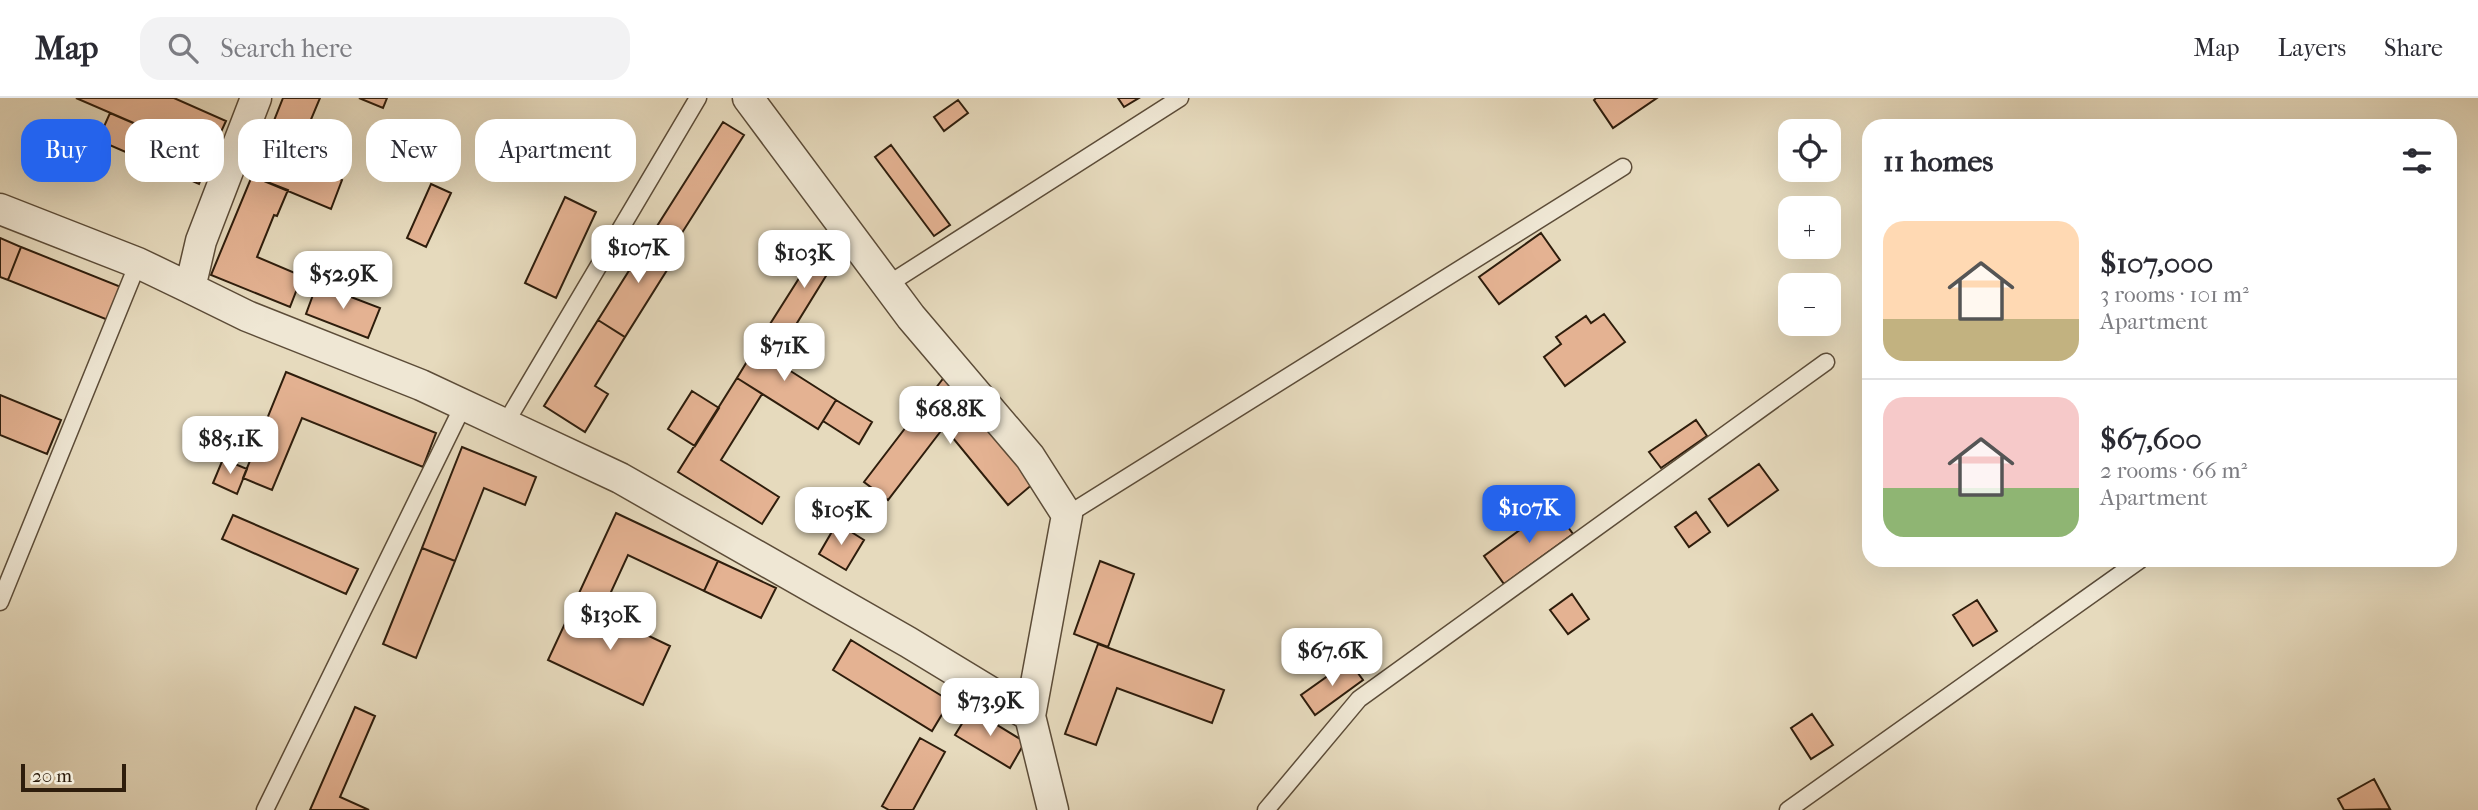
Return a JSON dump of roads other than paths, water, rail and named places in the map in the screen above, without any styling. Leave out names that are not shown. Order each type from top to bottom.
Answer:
[{"type":"street","points":[[190,288],[201,241],[256,98]]},
{"type":"street","points":[[748,98],[911,317],[1030,457],[1067,515],[1030,716],[1053,810]]},
{"type":"street","points":[[0,209],[138,263],[247,316],[421,385],[620,478],[896,635],[1030,716]]},
{"type":"lane","points":[[505,424],[698,98]]},
{"type":"lane","points":[[887,285],[1180,98]]},
{"type":"lane","points":[[1067,515],[1623,167]]},
{"type":"lane","points":[[0,603],[138,263]]},
{"type":"lane","points":[[1266,810],[1359,699],[1826,362]]},
{"type":"lane","points":[[265,810],[464,404]]},
{"type":"lane","points":[[1788,810],[2130,567]]}]
